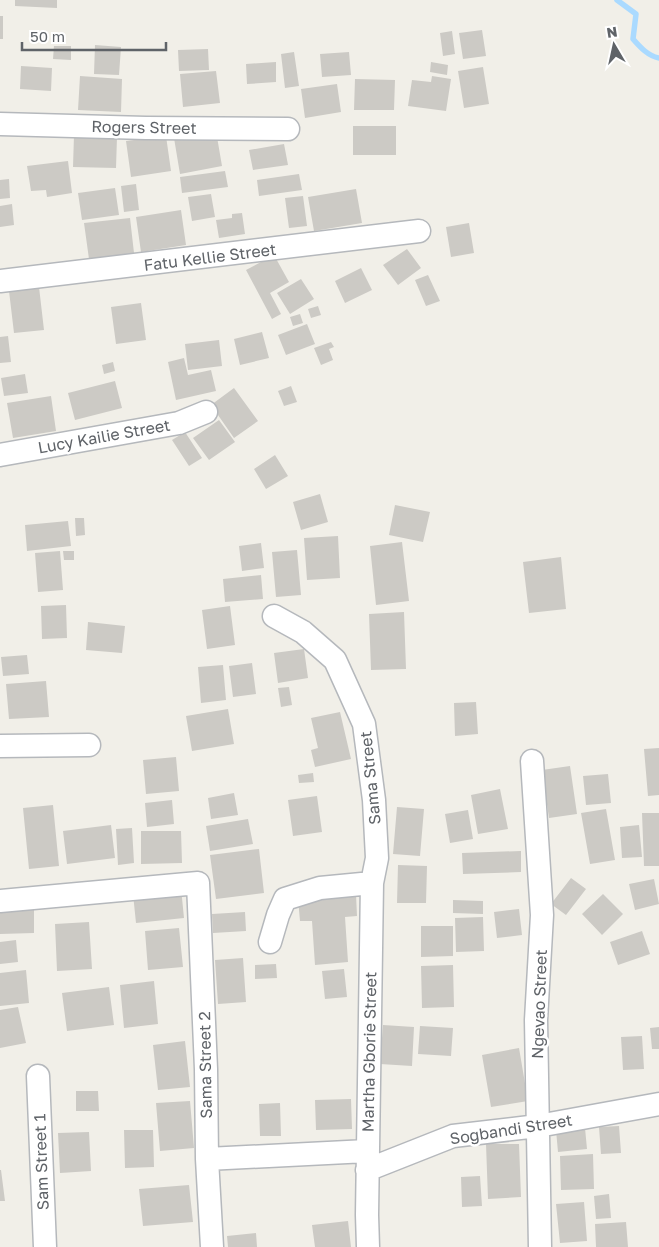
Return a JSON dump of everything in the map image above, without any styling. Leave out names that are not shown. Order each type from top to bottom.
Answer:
[{"type":"street","name":"Rogers Street","points":[[0,124],[288,130]]},
{"type":"street","name":"Fatu Kellie Street","points":[[0,281],[419,231]]},
{"type":"street","name":"Lucy Kailie Street","points":[[0,455],[179,422],[206,412]]},
{"type":"street","name":"Sama Street","points":[[274,616],[302,632],[335,660],[364,724],[374,800],[377,858]]},
{"type":"street","points":[[0,746],[89,745]]},
{"type":"street","name":"Ngevao Street","points":[[532,761],[542,915],[536,1020],[540,1247]]},
{"type":"street","name":"Martha Gborie Street","points":[[368,1247],[367,1161],[372,883],[377,858]]},
{"type":"street","name":"Sama Street 2","points":[[0,901],[198,883],[206,1069],[207,1159],[212,1247]]},
{"type":"street","points":[[270,942],[285,899],[320,888],[372,883]]},
{"type":"street","name":"Sam Street 1","points":[[38,1076],[44,1247]]},
{"type":"street","name":"Sogbandi Street","points":[[207,1159],[367,1161],[453,1136],[538,1126],[659,1104]]},
{"type":"building","points":[[15,0],[57,0],[57,8],[15,6]]},
{"type":"building","points":[[0,16],[3,16],[3,39],[0,39]]},
{"type":"building","points":[[482,30],[486,56],[463,59],[459,33]]},
{"type":"building","points":[[452,31],[455,54],[443,56],[440,33]]},
{"type":"building","points":[[95,45],[121,47],[119,75],[94,74]]},
{"type":"building","points":[[54,46],[71,46],[71,60],[53,59]]},
{"type":"building","points":[[208,49],[209,70],[179,71],[178,50]]},
{"type":"building","points":[[294,52],[299,86],[285,88],[281,54]]},
{"type":"building","points":[[349,52],[351,75],[322,77],[320,54]]},
{"type":"building","points":[[276,62],[276,82],[247,84],[246,64]]},
{"type":"building","points":[[431,62],[448,65],[447,75],[430,72]]},
{"type":"building","points":[[21,66],[52,68],[51,91],[20,89]]},
{"type":"building","points":[[483,67],[489,104],[464,108],[458,71]]},
{"type":"building","points":[[216,71],[220,103],[183,107],[180,74]]},
{"type":"building","points":[[80,76],[122,79],[121,112],[78,110]]},
{"type":"building","points":[[432,76],[451,79],[446,111],[408,106],[412,80],[431,82]]},
{"type":"building","points":[[355,79],[395,80],[394,110],[354,110]]},
{"type":"building","points":[[337,84],[341,112],[305,118],[301,89]]},
{"type":"building","points":[[353,126],[396,126],[396,155],[353,155]]},
{"type":"building","points":[[216,131],[222,166],[180,174],[174,138]]},
{"type":"building","points":[[74,135],[117,137],[116,168],[73,167]]},
{"type":"building","points":[[166,136],[171,171],[131,177],[126,141]]},
{"type":"building","points":[[284,144],[288,165],[253,170],[249,150]]},
{"type":"building","points":[[68,161],[72,193],[47,197],[46,190],[31,191],[27,166]]},
{"type":"building","points":[[225,171],[228,187],[182,193],[180,177]]},
{"type":"building","points":[[299,174],[302,190],[259,196],[257,180]]},
{"type":"building","points":[[9,179],[10,198],[0,199],[0,180]]},
{"type":"building","points":[[136,184],[139,210],[124,212],[121,186]]},
{"type":"building","points":[[115,188],[119,215],[82,220],[78,193]]},
{"type":"building","points":[[356,189],[362,223],[314,231],[308,197]]},
{"type":"building","points":[[211,194],[215,217],[192,221],[188,197]]},
{"type":"building","points":[[303,196],[307,226],[289,228],[285,198]]},
{"type":"building","points":[[12,204],[14,225],[0,227],[0,206]]},
{"type":"building","points":[[181,210],[186,245],[141,252],[136,217]]},
{"type":"building","points":[[242,213],[245,234],[219,238],[216,220],[232,218],[232,214]]},
{"type":"building","points":[[130,218],[134,253],[89,259],[84,223]]},
{"type":"building","points":[[469,223],[474,253],[451,257],[446,227]]},
{"type":"building","points":[[407,249],[421,268],[398,285],[383,265]]},
{"type":"building","points":[[274,255],[289,282],[270,293],[281,314],[272,319],[246,270]]},
{"type":"building","points":[[361,268],[372,290],[345,303],[335,281]]},
{"type":"building","points":[[428,275],[440,301],[426,306],[415,280]]},
{"type":"building","points":[[301,279],[314,299],[290,314],[277,293]]},
{"type":"building","points":[[39,287],[44,330],[14,333],[9,291]]},
{"type":"building","points":[[141,303],[146,340],[116,344],[111,307]]},
{"type":"building","points":[[318,306],[321,315],[311,318],[308,309]]},
{"type":"building","points":[[300,314],[303,323],[293,326],[290,317]]},
{"type":"building","points":[[307,324],[315,344],[286,355],[278,335]]},
{"type":"building","points":[[262,332],[269,358],[240,365],[234,339]]},
{"type":"building","points":[[8,336],[11,362],[0,363],[0,337]]},
{"type":"building","points":[[219,340],[222,366],[188,370],[185,344]]},
{"type":"building","points":[[331,342],[334,347],[329,349],[333,360],[321,365],[314,348]]},
{"type":"building","points":[[184,358],[188,375],[211,370],[216,391],[176,400],[168,362]]},
{"type":"building","points":[[113,362],[115,371],[104,374],[102,365]]},
{"type":"building","points":[[25,374],[28,393],[4,396],[1,378]]},
{"type":"building","points":[[115,381],[122,408],[75,420],[68,393]]},
{"type":"building","points":[[291,386],[297,402],[284,406],[278,391]]},
{"type":"building","points":[[234,388],[258,421],[234,438],[211,405]]},
{"type":"building","points":[[51,396],[56,431],[13,438],[7,403]]},
{"type":"building","points":[[219,420],[235,442],[209,460],[193,438]]},
{"type":"building","points":[[185,432],[202,458],[189,466],[172,440]]},
{"type":"building","points":[[275,455],[288,476],[266,489],[254,469]]},
{"type":"building","points":[[320,494],[328,522],[301,530],[293,502]]},
{"type":"building","points":[[395,505],[430,512],[423,542],[389,535]]},
{"type":"building","points":[[75,518],[84,518],[85,535],[76,536]]},
{"type":"building","points":[[68,521],[71,546],[27,551],[25,525]]},
{"type":"building","points":[[338,536],[340,578],[307,580],[304,538]]},
{"type":"building","points":[[402,542],[409,601],[376,605],[370,546]]},
{"type":"building","points":[[261,543],[264,568],[242,571],[239,546]]},
{"type":"building","points":[[297,550],[301,595],[276,597],[272,552]]},
{"type":"building","points":[[60,551],[63,590],[38,592],[35,553]]},
{"type":"building","points":[[63,551],[74,551],[74,560],[64,560]]},
{"type":"building","points":[[561,557],[566,609],[529,613],[523,562]]},
{"type":"building","points":[[261,575],[263,599],[225,602],[223,579]]},
{"type":"building","points":[[66,605],[67,638],[42,639],[41,606]]},
{"type":"building","points":[[230,606],[235,645],[207,649],[202,610]]},
{"type":"building","points":[[404,612],[406,669],[371,670],[369,614]]},
{"type":"building","points":[[88,622],[125,626],[122,653],[86,650]]},
{"type":"building","points":[[304,649],[308,678],[278,683],[274,653]]},
{"type":"building","points":[[27,655],[29,674],[3,676],[1,657]]},
{"type":"building","points":[[252,663],[256,694],[233,697],[229,666]]},
{"type":"building","points":[[223,665],[226,700],[201,703],[198,667]]},
{"type":"building","points":[[46,681],[49,717],[9,719],[6,684]]},
{"type":"building","points":[[289,687],[292,705],[281,707],[278,688]]},
{"type":"building","points":[[476,702],[478,734],[455,736],[454,703]]},
{"type":"building","points":[[228,709],[234,744],[192,751],[186,716]]},
{"type":"building","points":[[340,712],[351,759],[315,767],[311,750],[318,748],[311,718]]},
{"type":"building","points":[[659,748],[659,795],[648,796],[644,749]]},
{"type":"building","points":[[176,757],[179,791],[146,794],[143,760]]},
{"type":"building","points":[[570,766],[577,814],[549,818],[542,770]]},
{"type":"building","points":[[313,773],[314,782],[299,783],[298,775]]},
{"type":"building","points":[[608,774],[611,803],[586,805],[583,776]]},
{"type":"building","points":[[500,789],[508,829],[478,834],[471,795]]},
{"type":"building","points":[[234,793],[238,815],[211,819],[208,798]]},
{"type":"building","points":[[317,796],[322,832],[293,836],[288,800]]},
{"type":"building","points":[[172,800],[174,824],[147,827],[145,803]]},
{"type":"building","points":[[53,805],[59,866],[29,869],[23,808]]},
{"type":"building","points":[[397,807],[424,809],[420,856],[393,854]]},
{"type":"building","points":[[606,809],[615,860],[590,864],[581,813]]},
{"type":"building","points":[[468,810],[473,839],[450,843],[445,814]]},
{"type":"building","points":[[642,813],[659,813],[659,866],[644,866]]},
{"type":"building","points":[[248,819],[253,844],[210,851],[206,826]]},
{"type":"building","points":[[111,825],[115,858],[67,864],[63,831]]},
{"type":"building","points":[[639,825],[642,857],[622,858],[620,827]]},
{"type":"building","points":[[132,828],[134,863],[118,865],[116,829]]},
{"type":"building","points":[[141,831],[181,831],[182,863],[141,864]]},
{"type":"building","points":[[259,849],[264,893],[216,899],[210,855]]},
{"type":"building","points":[[521,851],[521,872],[463,874],[462,853]]},
{"type":"building","points":[[398,865],[427,866],[426,903],[397,903]]},
{"type":"building","points":[[571,878],[586,889],[566,915],[551,904]]},
{"type":"building","points":[[654,879],[659,904],[635,910],[629,884]]},
{"type":"building","points":[[181,888],[184,918],[136,923],[133,894]]},
{"type":"building","points":[[356,894],[357,916],[345,917],[348,962],[315,965],[312,921],[300,921],[298,899]]},
{"type":"building","points":[[603,894],[623,914],[602,935],[582,914]]},
{"type":"building","points":[[453,900],[483,901],[483,914],[453,913]]},
{"type":"building","points":[[34,907],[34,933],[0,934],[0,908]]},
{"type":"building","points":[[519,909],[522,935],[497,938],[494,912]]},
{"type":"building","points":[[245,912],[246,931],[213,933],[212,914]]},
{"type":"building","points":[[483,917],[484,951],[456,952],[455,918]]},
{"type":"building","points":[[89,922],[92,969],[57,971],[55,924]]},
{"type":"building","points":[[421,926],[453,926],[453,956],[421,957]]},
{"type":"building","points":[[179,928],[183,967],[148,970],[145,931]]},
{"type":"building","points":[[642,931],[650,954],[618,965],[610,942]]},
{"type":"building","points":[[16,940],[18,962],[0,964],[0,942]]},
{"type":"building","points":[[243,958],[246,1002],[218,1004],[215,960]]},
{"type":"building","points":[[276,964],[277,978],[255,979],[255,965]]},
{"type":"building","points":[[453,965],[454,1007],[422,1008],[421,966]]},
{"type":"building","points":[[344,969],[347,997],[325,999],[322,971]]},
{"type":"building","points":[[26,970],[29,1003],[0,1006],[0,973]]},
{"type":"building","points":[[154,981],[158,1024],[124,1028],[120,985]]},
{"type":"building","points":[[109,987],[114,1025],[67,1031],[62,993]]},
{"type":"building","points":[[18,1007],[26,1043],[0,1048],[0,1010]]},
{"type":"building","points":[[383,1025],[414,1027],[412,1066],[380,1064]]},
{"type":"building","points":[[420,1026],[453,1028],[451,1056],[418,1054]]},
{"type":"building","points":[[659,1027],[659,1049],[652,1049],[650,1028]]},
{"type":"building","points":[[642,1036],[644,1069],[623,1070],[621,1037]]},
{"type":"building","points":[[185,1041],[190,1087],[158,1090],[153,1045]]},
{"type":"building","points":[[519,1048],[528,1101],[491,1107],[482,1055]]},
{"type":"building","points":[[76,1091],[98,1091],[99,1111],[76,1111]]},
{"type":"building","points":[[351,1099],[352,1129],[316,1130],[315,1100]]},
{"type":"building","points":[[190,1101],[194,1148],[160,1151],[156,1103]]},
{"type":"building","points":[[280,1103],[281,1136],[260,1136],[259,1104]]},
{"type":"building","points":[[619,1126],[621,1153],[601,1154],[599,1127]]},
{"type":"building","points":[[585,1128],[587,1149],[558,1152],[556,1130]]},
{"type":"building","points":[[124,1130],[153,1130],[154,1167],[125,1168]]},
{"type":"building","points":[[89,1132],[91,1171],[60,1173],[58,1133]]},
{"type":"building","points":[[486,1144],[519,1144],[521,1197],[488,1199]]},
{"type":"building","points":[[593,1154],[594,1189],[561,1190],[560,1156]]},
{"type":"building","points":[[1,1170],[5,1201],[0,1201]]},
{"type":"building","points":[[480,1176],[482,1206],[462,1207],[461,1177]]},
{"type":"building","points":[[189,1185],[193,1222],[143,1226],[139,1189]]},
{"type":"building","points":[[609,1194],[611,1218],[596,1219],[594,1196]]},
{"type":"building","points":[[584,1202],[587,1241],[560,1243],[556,1204]]},
{"type":"building","points":[[348,1221],[351,1247],[315,1247],[312,1225]]},
{"type":"building","points":[[626,1222],[628,1247],[596,1247],[595,1224]]},
{"type":"building","points":[[256,1233],[257,1247],[228,1247],[227,1236]]},
{"type":"waterway","points":[[617,0],[636,14],[633,39],[641,48],[659,58]]}]
